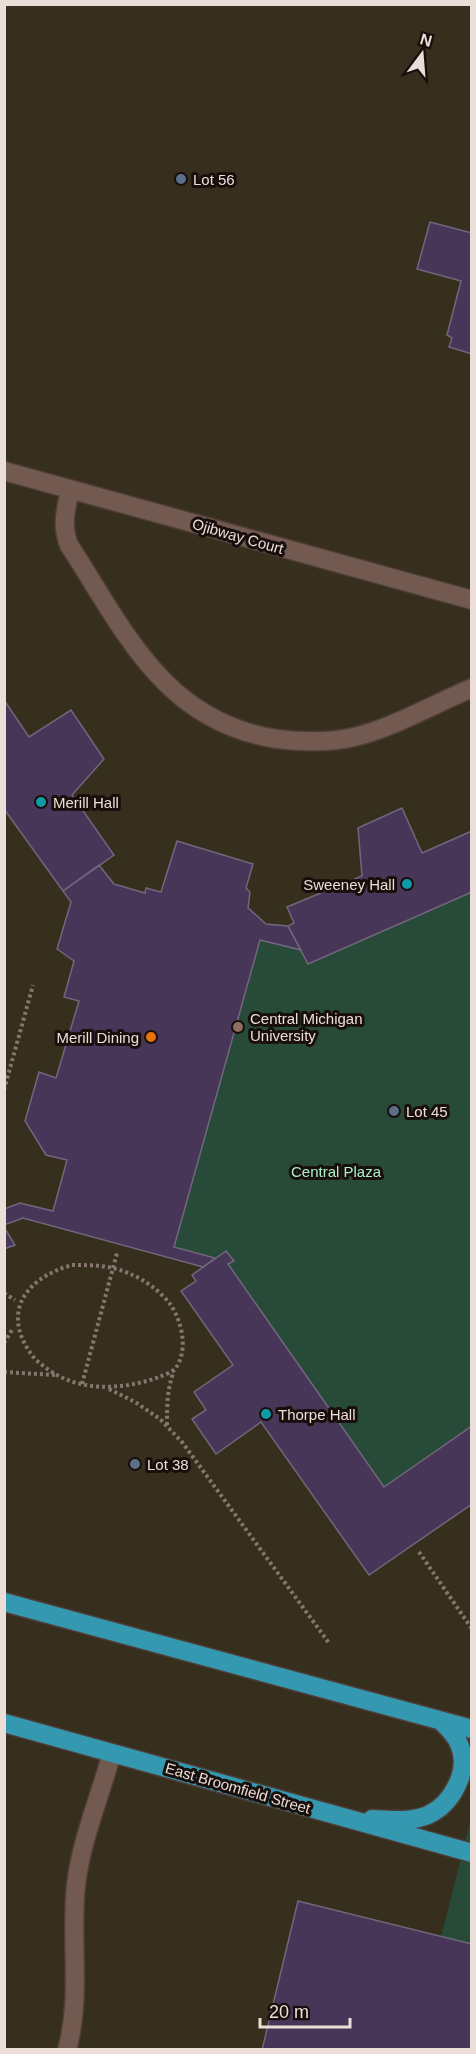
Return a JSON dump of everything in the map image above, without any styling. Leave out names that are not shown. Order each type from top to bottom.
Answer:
[{"type":"main road","points":[[4,1602],[471,1729]]},
{"type":"main road","points":[[340,1817],[416,1819],[428,1816],[449,1799],[460,1775],[462,1754],[459,1744],[442,1722]]},
{"type":"main road","name":"East Broomfield Street","points":[[4,1723],[471,1853]]},
{"type":"street","name":"Ojibway Court","points":[[4,471],[471,600]]},
{"type":"street","points":[[70,490],[64,518],[64,533],[138,652],[181,698],[218,722],[267,737],[293,741],[334,740],[380,729],[471,687]]},
{"type":"street","points":[[67,2049],[75,2005],[76,1885],[112,1753]]},
{"type":"path","points":[[4,1090],[33,985]]},
{"type":"path","points":[[82,1384],[117,1253]]},
{"type":"path","points":[[12,1311],[15,1300],[29,1285],[52,1271],[72,1265],[113,1267],[133,1274],[151,1286],[169,1303],[178,1319],[183,1337],[181,1356],[169,1386],[168,1426]]},
{"type":"path","points":[[4,1293],[15,1300]]},
{"type":"path","points":[[9,1321],[14,1336]]},
{"type":"path","points":[[4,1343],[12,1330]]},
{"type":"path","points":[[20,1344],[44,1367],[57,1375],[82,1384],[106,1387],[136,1383],[175,1370]]},
{"type":"path","points":[[4,1372],[57,1375]]},
{"type":"path","points":[[106,1387],[135,1402],[160,1419],[182,1442],[329,1643]]},
{"type":"path","points":[[419,1552],[471,1629]]},
{"type":"shaded area","name":"Central Michigan University","points":[[5,5],[471,5],[471,2049],[5,2049]]},
{"type":"green space","name":"Central Plaza","points":[[471,892],[471,1426],[384,1487],[228,1264],[234,1260],[227,1251],[215,1258],[174,1247],[260,940],[301,950],[309,964]]},
{"type":"green space","points":[[471,1819],[471,1944],[441,1937]]},
{"type":"building","points":[[430,222],[472,233],[472,354],[449,347],[452,338],[447,335],[461,281],[417,269]]},
{"type":"building","name":"Merill Hall","points":[[4,700],[29,737],[71,710],[104,759],[72,795],[114,855],[63,891],[4,809]]},
{"type":"building","name":"Sweeney Hall","points":[[402,808],[422,853],[472,831],[472,892],[308,964],[288,926],[294,923],[287,907],[362,876],[358,828]]},
{"type":"building","name":"Merill Dining","points":[[177,841],[253,864],[246,888],[250,892],[248,908],[266,924],[288,926],[301,950],[260,940],[174,1247],[215,1258],[203,1267],[23,1218],[4,1225],[4,1209],[20,1203],[53,1211],[67,1160],[46,1155],[25,1121],[39,1072],[56,1078],[79,1001],[64,997],[74,961],[57,949],[71,902],[63,891],[99,865],[114,884],[145,893],[146,888],[161,892]]},
{"type":"building","points":[[4,1227],[15,1245],[4,1249]]},
{"type":"building","name":"Thorpe Hall","points":[[226,1251],[234,1261],[228,1264],[384,1487],[472,1426],[472,1504],[369,1575],[261,1422],[216,1454],[192,1419],[206,1410],[194,1392],[233,1365],[181,1291],[196,1281],[192,1275]]},
{"type":"building","points":[[298,1901],[472,1944],[472,2050],[262,2050]]},
{"type":"place","name":"Lot 56","points":[[181,179]]},
{"type":"place","name":"Merill Hall","points":[[41,802]]},
{"type":"place","name":"Sweeney Hall","points":[[407,884]]},
{"type":"place","name":"Central Michigan University","points":[[238,1027]]},
{"type":"place","name":"Merill Dining","points":[[151,1037]]},
{"type":"place","name":"Lot 45","points":[[394,1111]]},
{"type":"place","name":"Thorpe Hall","points":[[266,1414]]},
{"type":"place","name":"Lot 38","points":[[135,1464]]}]
